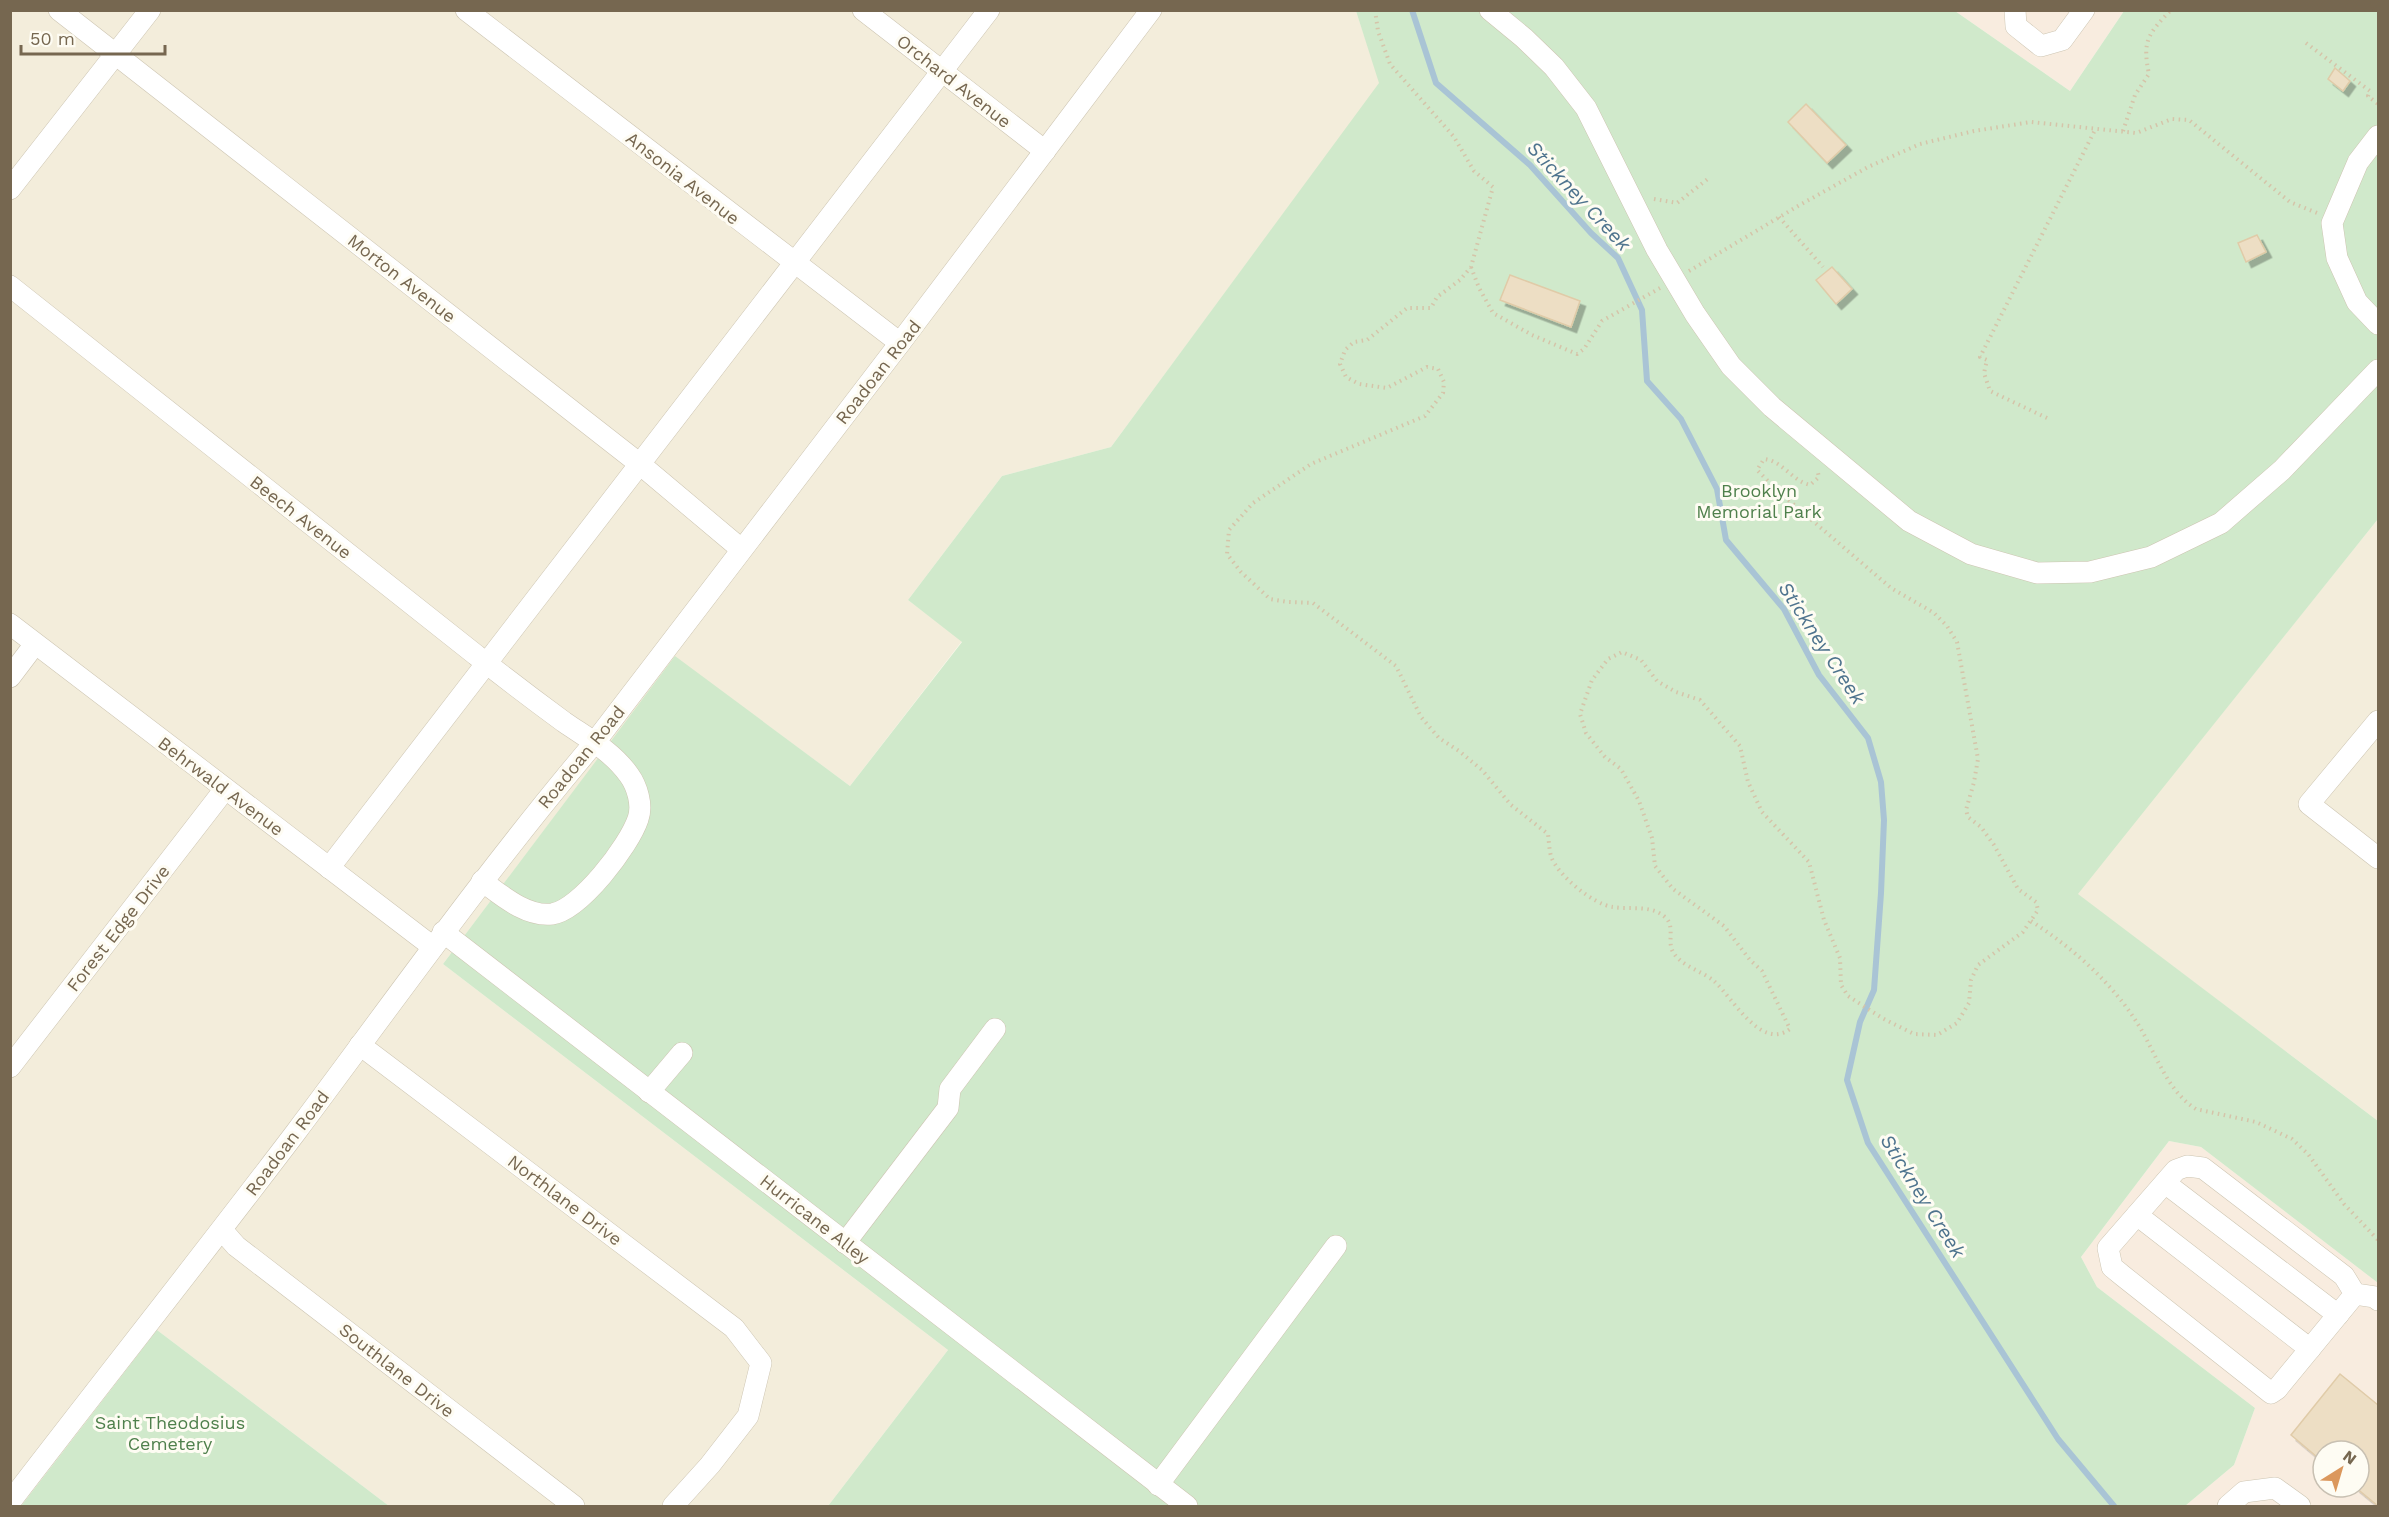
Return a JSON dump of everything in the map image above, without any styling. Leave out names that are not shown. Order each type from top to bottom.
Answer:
[{"type":"street","name":"Morton Avenue","points":[[59,10],[641,465],[741,549]]},
{"type":"street","points":[[10,189],[150,10]]},
{"type":"street","name":"Ansonia Avenue","points":[[466,10],[900,344]]},
{"type":"street","name":"Orchard Avenue","points":[[863,10],[941,73],[1046,151]]},
{"type":"street","points":[[329,868],[989,10]]},
{"type":"street","name":"Roadoan Road","points":[[10,1502],[222,1230],[482,881],[554,789],[595,742],[900,344],[1151,10]]},
{"type":"street","points":[[1490,10],[1554,67],[1586,108],[1674,280],[1731,366],[1772,407],[1909,521],[1971,554],[2037,573],[2090,573],[2151,557],[2221,523],[2282,470],[2379,370]]},
{"type":"street","points":[[2015,10],[2016,26],[2041,46],[2062,40],[2084,10]]},
{"type":"street","points":[[2379,136],[2358,162],[2332,223],[2337,258],[2357,302],[2379,324]]},
{"type":"street","name":"Beech Avenue","points":[[10,286],[487,664],[613,756],[630,776],[639,799],[639,818],[628,838],[584,897],[570,908],[552,914],[532,912],[506,899],[482,881]]},
{"type":"street","name":"Behrwald Avenue","points":[[10,624],[329,868],[438,940]]},
{"type":"street","points":[[10,677],[35,644]]},
{"type":"street","points":[[2379,722],[2309,804],[2379,858]]},
{"type":"street","name":"Forest Edge Drive","points":[[10,1067],[225,789]]},
{"type":"street","name":"Hurricane Alley","points":[[438,940],[649,1092],[1187,1506]]},
{"type":"street","points":[[845,1243],[948,1108],[950,1089],[995,1029]]},
{"type":"street","name":"Northlane Drive","points":[[360,1045],[734,1328],[761,1363],[748,1416],[710,1465],[673,1506]]},
{"type":"street","points":[[649,1092],[682,1053]]},
{"type":"street","points":[[2355,1294],[2277,1389],[2271,1393],[2112,1267],[2108,1248],[2176,1170],[2187,1166],[2203,1168],[2344,1276],[2355,1294],[2379,1300]]},
{"type":"street","points":[[2165,1183],[2338,1315]]},
{"type":"street","points":[[2137,1215],[2310,1349]]},
{"type":"street","name":"Southlane Drive","points":[[222,1230],[236,1246],[574,1506]]},
{"type":"street","points":[[1158,1485],[1336,1246]]},
{"type":"street","points":[[2228,1506],[2244,1492],[2275,1488],[2300,1506]]},
{"type":"path","points":[[1375,10],[1378,31],[1390,64],[1454,137],[1474,171],[1493,187],[1471,267],[1460,280],[1437,297],[1431,308],[1407,308],[1367,340],[1354,342],[1345,350],[1340,364],[1346,377],[1359,384],[1387,388],[1427,367],[1438,369],[1444,382],[1443,393],[1425,416],[1311,464],[1253,503],[1229,530],[1227,554],[1241,572],[1270,599],[1313,603],[1396,666],[1421,717],[1438,738],[1459,751],[1482,770],[1511,805],[1548,834],[1551,858],[1562,873],[1586,895],[1611,908],[1632,907],[1652,910],[1666,918],[1671,928],[1671,950],[1679,960],[1714,981],[1746,1018],[1767,1034],[1783,1035],[1790,1029],[1762,970],[1750,960],[1724,926],[1674,888],[1655,866],[1652,838],[1639,801],[1621,769],[1605,758],[1586,733],[1580,714],[1592,680],[1608,659],[1622,652],[1641,660],[1657,681],[1676,692],[1700,700],[1740,746],[1748,782],[1762,812],[1809,862],[1824,920],[1840,958],[1841,985],[1848,996],[1882,1018],[1914,1034],[1937,1035],[1957,1023],[1969,1004],[1971,980],[1978,965],[2023,932],[2038,910],[2036,902],[2019,889],[1981,827],[1968,817],[1966,810],[1978,759],[1957,642],[1947,626],[1934,613],[1891,588],[1779,492],[1757,470],[1764,459],[1774,460],[1802,483],[1810,484],[1819,477],[1816,468]]},
{"type":"path","points":[[2123,131],[2135,95],[2149,74],[2145,53],[2149,37],[2171,10]]},
{"type":"path","points":[[2306,43],[2370,91],[2368,96],[2379,104]]},
{"type":"path","points":[[1471,267],[1479,288],[1493,313],[1532,335],[1577,354],[1584,350],[1602,321],[1868,167],[1920,144],[1974,131],[2031,122],[2136,133],[2172,119],[2189,120],[2290,202],[2312,212],[2335,216]]},
{"type":"path","points":[[2047,418],[1990,391],[1984,373],[1987,360],[1980,357],[2096,128]]},
{"type":"path","points":[[1629,195],[1677,203],[1709,178]]},
{"type":"path","points":[[1779,217],[1823,267]]},
{"type":"path","points":[[2031,921],[2089,964],[2128,1009],[2169,1079],[2189,1105],[2196,1109],[2256,1122],[2292,1139],[2308,1154],[2344,1204],[2379,1240]]},
{"type":"shaded area","points":[[10,11],[1356,11],[1380,83],[1111,447],[1002,476],[908,600],[962,641],[850,786],[675,657],[443,964],[948,1350],[828,1506],[389,1506],[157,1330],[21,1506],[11,1506]]},
{"type":"shaded area","points":[[1955,11],[2124,11],[2070,91]]},
{"type":"shaded area","points":[[2378,519],[2378,1121],[2077,894]]},
{"type":"shaded area","points":[[2169,1141],[2201,1147],[2378,1283],[2378,1506],[2185,1506],[2234,1465],[2255,1408],[2097,1287],[2081,1257]]},
{"type":"green space","name":"Brooklyn Memorial Park","points":[[1356,11],[1955,11],[2070,91],[2124,11],[2378,11],[2378,519],[2078,894],[2378,1121],[2378,1283],[2201,1147],[2169,1141],[2081,1257],[2097,1287],[2255,1408],[2234,1465],[2185,1506],[828,1506],[948,1350],[443,964],[675,656],[850,786],[962,642],[908,600],[1002,476],[1111,447],[1379,83]]},
{"type":"green space","name":"Saint Theodosius Cemetery","points":[[157,1330],[389,1506],[21,1506]]},
{"type":"building","points":[[2335,68],[2350,81],[2343,91],[2328,79]]},
{"type":"building","points":[[1806,104],[1846,145],[1827,163],[1788,122]]},
{"type":"building","points":[[2257,235],[2266,252],[2246,262],[2238,243]]},
{"type":"building","points":[[1832,267],[1852,289],[1836,304],[1816,280]]},
{"type":"building","points":[[1510,275],[1580,301],[1571,327],[1500,300]]},
{"type":"building","points":[[2340,1374],[2378,1405],[2378,1506],[2370,1499],[2371,1439],[2311,1439],[2311,1452],[2291,1435]]},
{"type":"waterway","name":"Stickney Creek","points":[[1412,10],[1436,83],[1530,165],[1591,233],[1618,258],[1642,310],[1647,381],[1681,419],[1717,489],[1726,540],[1784,609],[1819,675],[1868,738],[1881,782],[1884,820],[1881,893],[1874,990],[1860,1022],[1847,1080],[1868,1143],[2058,1439],[2114,1506]]}]
